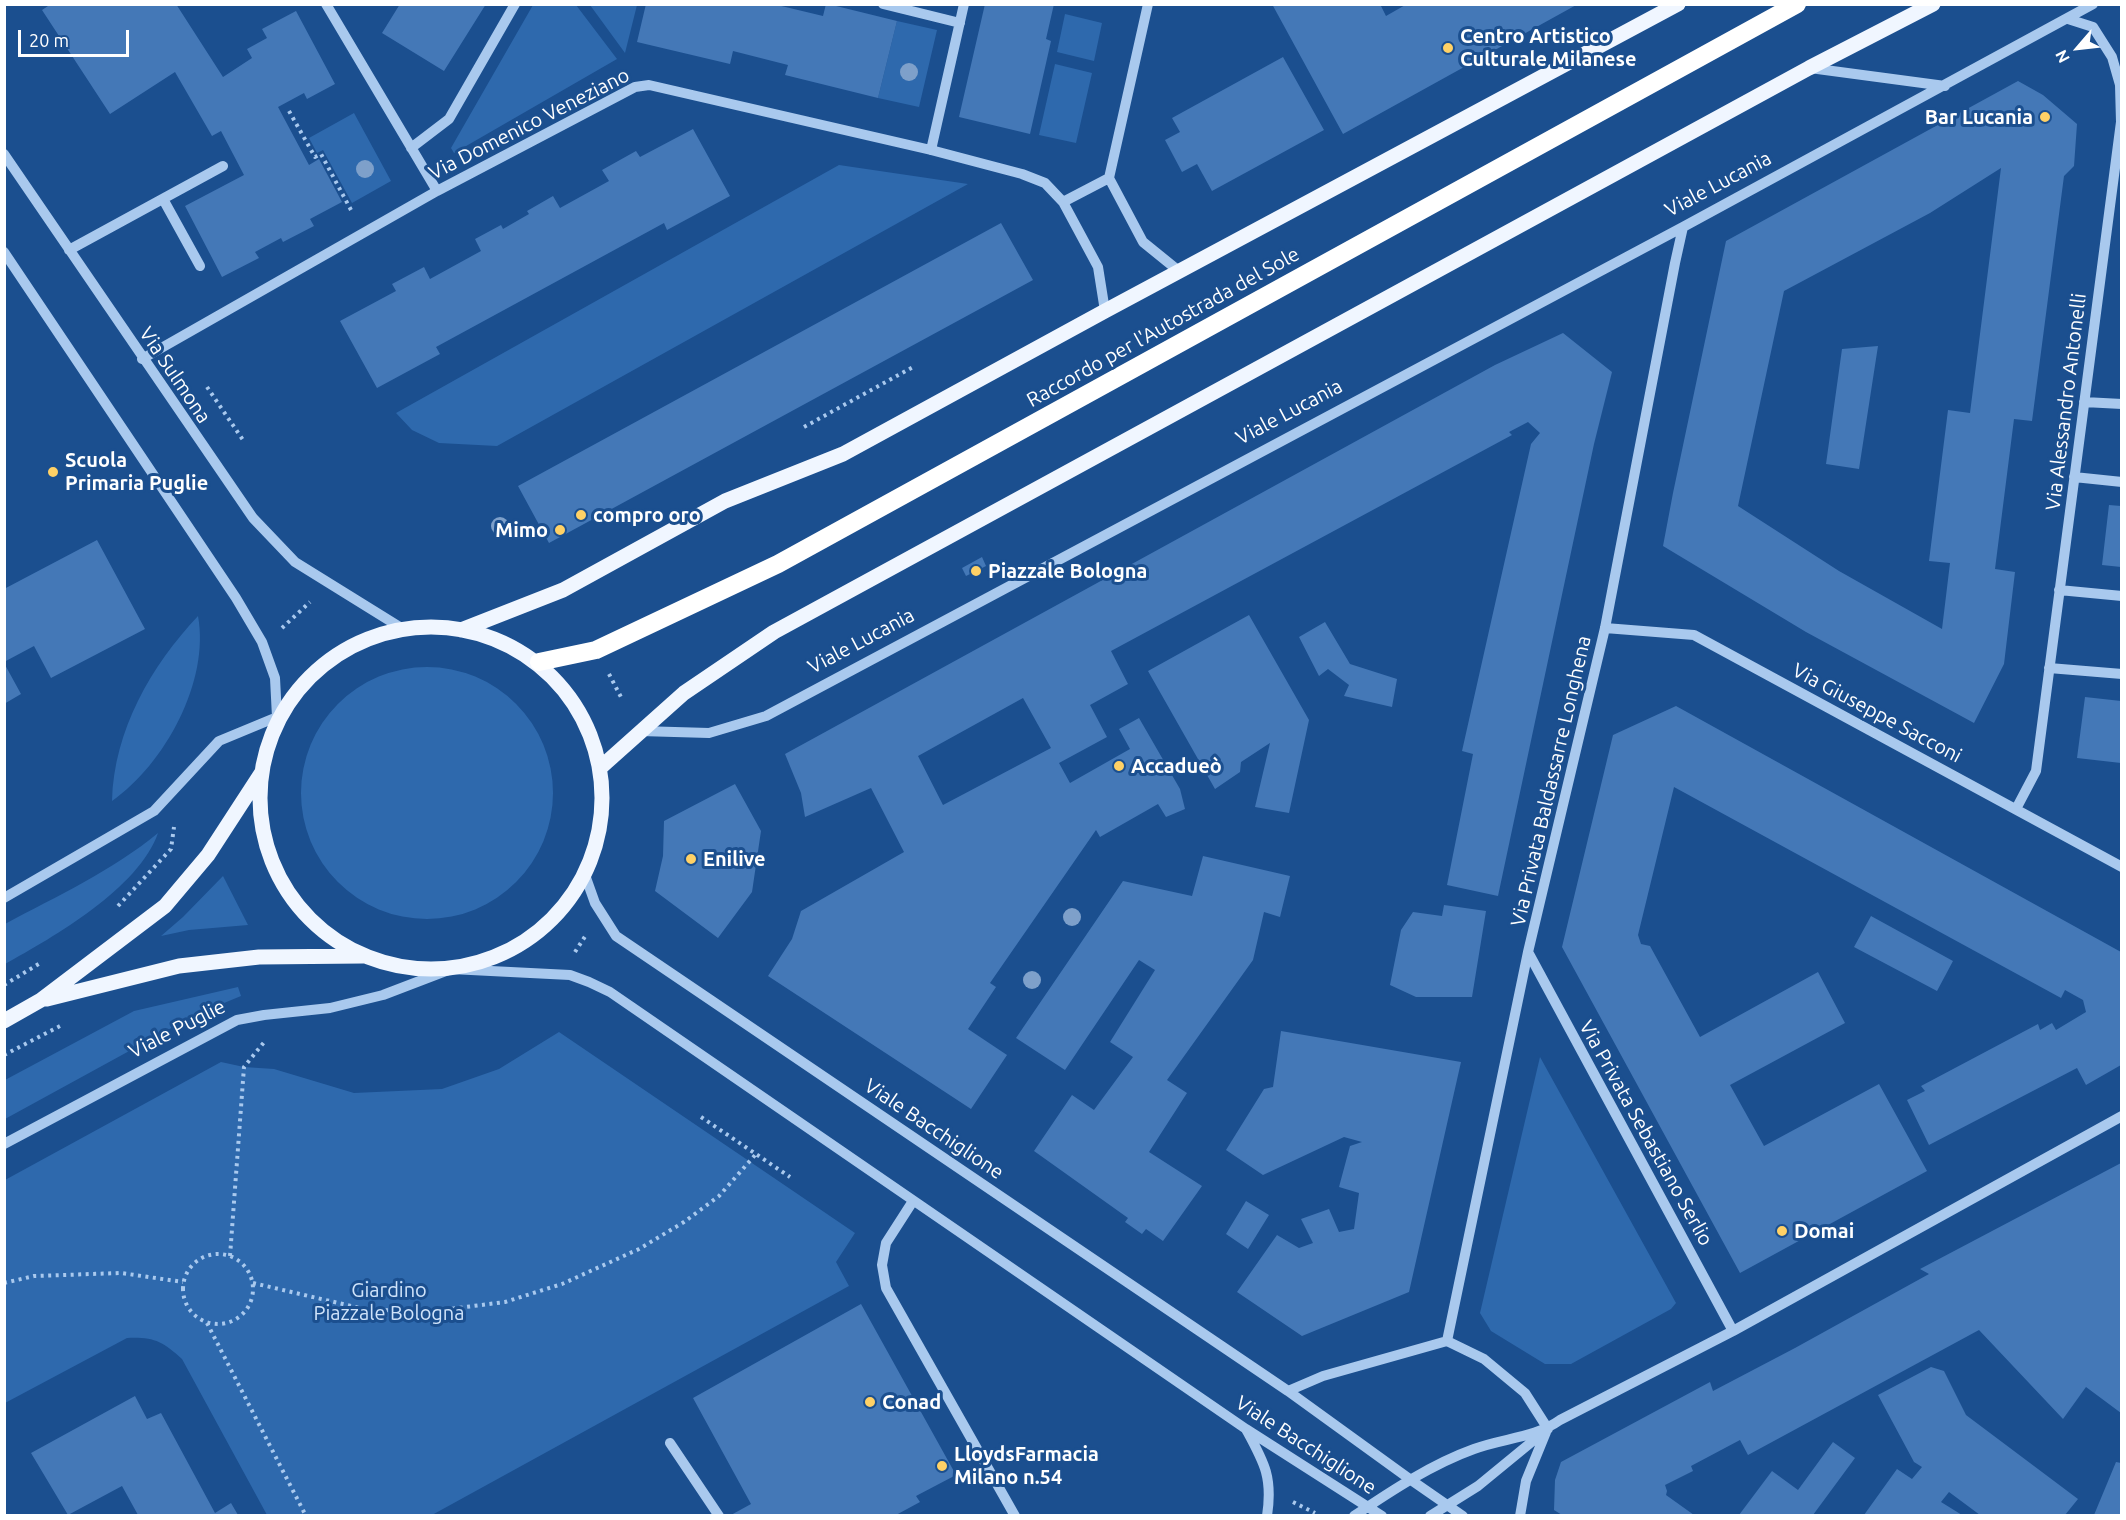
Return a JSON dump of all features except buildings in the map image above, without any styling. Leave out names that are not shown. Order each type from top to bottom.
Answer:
[{"type":"highway","name":"Raccordo per l'Autostrada del Sole","points":[[539,662],[596,650],[778,564],[1797,4]]},
{"type":"main road","points":[[461,630],[563,590],[725,501],[843,454],[1678,4]]},
{"type":"main road","points":[[600,768],[684,693],[774,632],[1809,68],[1933,4]]},
{"type":"main road","points":[[41,1000],[179,966],[259,957],[363,956],[407,966],[452,969],[495,958],[524,944],[549,925],[569,902],[585,875],[598,840],[603,804],[600,768],[584,722],[561,687],[539,662],[488,636],[446,627],[403,629],[371,637],[342,651],[295,690],[277,717],[262,772],[261,816],[272,860],[293,899],[324,932],[363,956]]},
{"type":"main road","points":[[4,1021],[41,1000],[165,906],[208,855],[262,772]]},
{"type":"street","points":[[326,4],[437,191]]},
{"type":"street","name":"Via Domenico Veneziano","points":[[411,148],[449,119],[514,4]]},
{"type":"street","points":[[883,4],[960,23]]},
{"type":"street","points":[[931,150],[964,4]]},
{"type":"street","points":[[1148,4],[1109,178],[1143,242],[1180,272]]},
{"type":"street","name":"Viale Lucania","points":[[640,731],[709,733],[766,716],[1683,227],[2093,4]]},
{"type":"street","name":"Via Alessandro Antonelli","points":[[2016,809],[2036,771],[2121,122],[2121,85],[2112,57],[2093,27],[2068,18]]},
{"type":"street","points":[[1809,68],[1945,86]]},
{"type":"street","name":"Via Domenico Veneziano","points":[[142,359],[437,191],[635,87],[649,85],[931,150],[1022,174],[1045,183],[1063,202],[1098,267],[1105,311]]},
{"type":"street","name":"Via Sulmona","points":[[4,154],[252,519],[295,562],[403,629]]},
{"type":"street","points":[[69,250],[223,166]]},
{"type":"street","points":[[1063,202],[1109,178]]},
{"type":"street","points":[[163,199],[200,266]]},
{"type":"street","name":"Via Privata Baldassarre Longhena","points":[[1447,1341],[1528,952],[1605,628],[1683,227]]},
{"type":"street","points":[[4,252],[236,598],[262,642],[275,678],[277,717],[219,741],[154,811],[4,898]]},
{"type":"street","points":[[2084,402],[2121,404]]},
{"type":"street","points":[[2074,477],[2121,482]]},
{"type":"street","points":[[2059,590],[2121,596]]},
{"type":"street","name":"Via Giuseppe Sacconi","points":[[1605,628],[1694,635],[2121,867]]},
{"type":"street","points":[[2049,668],[2121,674]]},
{"type":"street","name":"Viale Bacchiglione","points":[[585,875],[595,903],[616,936],[1288,1391],[1463,1515]]},
{"type":"street","name":"Via Privata Sebastiano Serlio","points":[[1528,952],[1733,1331]]},
{"type":"street","name":"Viale Bacchiglione","points":[[452,969],[570,975],[600,987],[1246,1429],[1382,1515]]},
{"type":"street","name":"Viale Puglie","points":[[4,1144],[237,1020],[330,1008],[383,995],[452,969]]},
{"type":"street","points":[[1430,1515],[1478,1486],[1560,1420],[1733,1331],[2121,1116]]},
{"type":"street","points":[[913,1201],[886,1243],[882,1265],[886,1288],[1015,1515]]},
{"type":"street","points":[[1447,1341],[1484,1359],[1525,1393],[1548,1429]]},
{"type":"street","name":"Viale Bacchiglione","points":[[1288,1391],[1323,1376],[1447,1341]]},
{"type":"street","points":[[1246,1429],[1264,1462],[1270,1493],[1267,1515]]},
{"type":"street","points":[[1354,1515],[1411,1480],[1474,1449],[1548,1429]]},
{"type":"street","points":[[1520,1515],[1526,1481],[1548,1429]]},
{"type":"street","points":[[670,1443],[719,1515]]},
{"type":"path","points":[[289,111],[315,157],[321,154],[351,210]]},
{"type":"path","points":[[804,427],[913,367]]},
{"type":"path","points":[[207,387],[243,440]]},
{"type":"path","points":[[287,625],[310,602]]},
{"type":"path","points":[[609,674],[622,699]]},
{"type":"path","points":[[116,908],[171,849],[174,826],[178,830]]},
{"type":"path","points":[[572,957],[588,932]]},
{"type":"path","points":[[4,985],[44,961]]},
{"type":"path","points":[[230,1256],[244,1067],[265,1041]]},
{"type":"path","points":[[701,1116],[790,1177]]},
{"type":"path","points":[[253,1283],[364,1309],[426,1312],[505,1302],[562,1284],[639,1249],[684,1222],[720,1196],[756,1154]]},
{"type":"path","points":[[219,1253],[230,1256],[242,1262],[249,1271],[253,1283],[251,1301],[241,1316],[230,1322],[218,1325],[206,1322],[195,1316],[187,1306],[183,1294],[183,1282],[188,1270],[206,1255],[219,1253]]},
{"type":"path","points":[[4,1283],[34,1276],[121,1273],[183,1282]]},
{"type":"path","points":[[206,1322],[306,1515]]},
{"type":"path","points":[[1295,1503],[1315,1514]]},
{"type":"path","points":[[1304,1507],[1310,1503]]},
{"type":"green space","points":[[533,5],[576,5],[617,59],[454,153],[451,148]]},
{"type":"green space","points":[[590,5],[637,5],[625,53]]},
{"type":"green space","points":[[1065,14],[1102,23],[1094,61],[1057,52]]},
{"type":"green space","points":[[897,21],[937,30],[919,107],[878,98]]},
{"type":"green space","points":[[1055,64],[1092,73],[1076,143],[1039,135]]},
{"type":"green space","points":[[354,113],[391,181],[352,203],[323,150],[317,153],[309,138]]},
{"type":"green space","points":[[839,165],[968,184],[497,446],[439,443],[412,430],[396,413]]},
{"type":"green space","points":[[198,616],[200,641],[197,667],[190,693],[179,719],[166,743],[149,766],[112,801],[114,775],[120,749],[138,701],[165,656]]},
{"type":"green space","points":[[427,667],[451,670],[475,677],[497,689],[516,704],[531,723],[543,745],[550,769],[553,793],[550,817],[543,841],[531,863],[516,882],[497,897],[475,909],[451,916],[427,919],[403,916],[379,909],[357,897],[338,882],[323,863],[311,841],[304,817],[301,793],[304,769],[311,745],[323,723],[338,704],[357,689],[379,677],[403,670]]},
{"type":"green space","points":[[158,833],[148,853],[133,873],[114,892],[70,925],[5,964],[5,924],[103,871]]},
{"type":"green space","points":[[223,876],[248,925],[189,930],[161,936],[183,917]]},
{"type":"green space","points":[[238,987],[241,996],[195,1015],[5,1119],[5,1080],[134,1011]]},
{"type":"green space","name":"Giardino Piazzale Bologna","points":[[559,1032],[855,1233],[836,1262],[849,1286],[432,1515],[267,1515],[182,1359],[163,1344],[151,1339],[127,1338],[5,1403],[5,1180],[221,1062],[244,1067],[274,1069],[354,1093],[442,1089],[499,1069]]},
{"type":"green space","points":[[1540,1057],[1676,1303],[1671,1309],[1571,1364],[1545,1364],[1491,1331],[1480,1313]]},
{"type":"place","name":"Centro Artistico Culturale Milanese","points":[[1448,48]]},
{"type":"place","name":"Bar Lucania","points":[[2045,117]]},
{"type":"place","name":"Scuola Primaria Puglie","points":[[53,472]]},
{"type":"place","name":"compro oro","points":[[581,515]]},
{"type":"place","name":"Mimo","points":[[560,530]]},
{"type":"place","name":"Piazzale Bologna","points":[[976,571]]},
{"type":"place","name":"Accadueò","points":[[1119,766]]},
{"type":"place","name":"Enilive","points":[[691,859]]},
{"type":"place","name":"Domai","points":[[1782,1231]]},
{"type":"place","name":"Conad","points":[[870,1402]]},
{"type":"place","name":"LloydsFarmacia Milano n.54","points":[[942,1466]]}]
